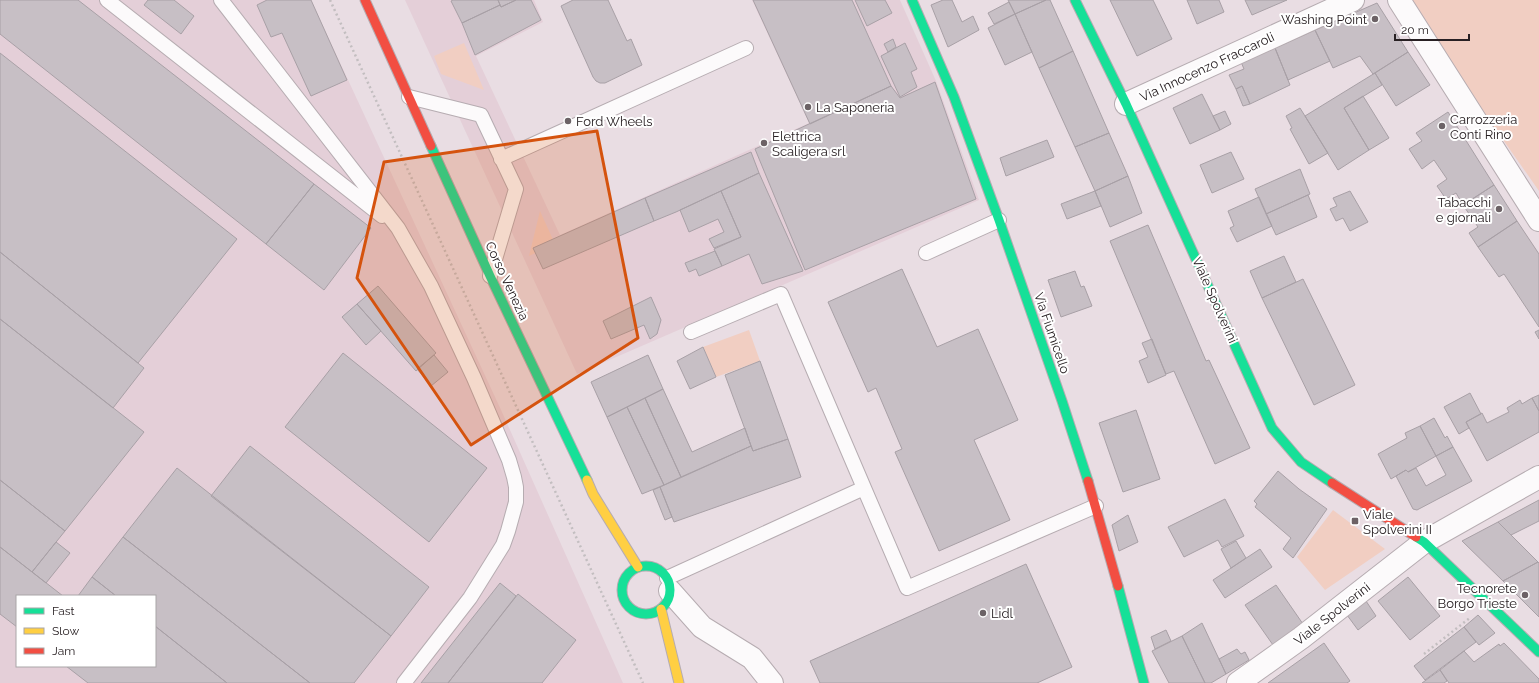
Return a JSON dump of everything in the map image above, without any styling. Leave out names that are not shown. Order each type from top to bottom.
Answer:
[{"type":"street","name":"Corso Venezia","points":[[365,0],[490,276],[593,494],[638,567]]},
{"type":"street","name":"Via Fiumicello","points":[[912,0],[954,97],[999,220],[1062,401],[1096,506],[1144,683]]},
{"type":"street","name":"Viale Spolverini","points":[[1075,0],[1126,104],[1272,428],[1301,462],[1424,542],[1539,652]]},
{"type":"street","name":"Via Innocenzo Fraccaroli","points":[[1126,104],[1353,0]]},
{"type":"street","points":[[1399,0],[1539,220]]},
{"type":"street","points":[[1424,542],[1539,477]]},
{"type":"street","name":"Viale Spolverini","points":[[1238,683],[1300,638],[1424,542]]},
{"type":"street","points":[[666,593],[651,614],[638,613],[629,607],[623,596],[622,584],[628,574],[638,567],[649,566],[660,570],[666,593],[679,683]]},
{"type":"street","points":[[666,593],[702,627],[752,658],[772,683]]},
{"type":"lane","points":[[107,0],[379,214],[394,228]]},
{"type":"lane","points":[[221,0],[394,228],[431,286],[474,378],[509,460],[516,487],[516,502],[503,545],[470,598],[404,683]]},
{"type":"lane","points":[[501,159],[746,48]]},
{"type":"lane","points":[[409,97],[481,115],[516,190],[490,276]]},
{"type":"lane","points":[[926,253],[999,220]]},
{"type":"lane","points":[[691,332],[781,294],[907,588],[1096,506]]},
{"type":"lane","points":[[666,593],[864,488]]},
{"type":"path","points":[[330,0],[643,683]]},
{"type":"path","points":[[1424,654],[1476,613],[1487,601]]},
{"type":"highlighted area","points":[[597,131],[638,338],[471,445],[357,278],[384,162]]},
{"type":"shaded area","points":[[0,0],[311,0],[502,412],[623,683],[0,683]]},
{"type":"shaded area","points":[[405,0],[534,0],[543,22],[476,56],[560,235],[809,123],[752,0],[900,0],[936,81],[979,200],[577,374]]},
{"type":"shaded area","points":[[1405,0],[1539,0],[1539,191]]},
{"type":"shaded area","points":[[464,43],[484,90],[441,74],[434,56]]},
{"type":"shaded area","points":[[540,211],[555,244],[529,256]]},
{"type":"shaded area","points":[[749,330],[760,361],[716,377],[703,347]]},
{"type":"shaded area","points":[[1333,510],[1385,549],[1325,590],[1297,557]]},
{"type":"building","points":[[0,0],[78,0],[314,184],[266,244],[0,34]]},
{"type":"building","points":[[148,0],[174,0],[194,16],[181,34],[144,5]]},
{"type":"building","points":[[267,0],[311,0],[347,80],[311,96],[282,33],[271,37],[257,5]]},
{"type":"building","points":[[498,0],[500,5],[462,23],[451,1]]},
{"type":"building","points":[[498,0],[516,0],[501,7]]},
{"type":"building","points":[[516,0],[531,0],[541,20],[475,55],[462,23],[500,5],[501,7]]},
{"type":"building","points":[[573,0],[608,0],[627,41],[631,39],[642,65],[605,83],[596,81],[561,6]]},
{"type":"building","points":[[753,0],[852,0],[891,86],[810,124]]},
{"type":"building","points":[[855,0],[885,0],[892,13],[867,26]]},
{"type":"building","points":[[943,0],[952,0],[962,22],[973,16],[979,30],[948,47],[931,5]]},
{"type":"building","points":[[1008,0],[1046,0],[1015,14]]},
{"type":"building","points":[[1046,0],[1050,0],[1073,51],[1039,68],[1015,14]]},
{"type":"building","points":[[1110,0],[1153,0],[1172,39],[1137,56]]},
{"type":"building","points":[[1187,0],[1219,0],[1224,12],[1197,24]]},
{"type":"building","points":[[1245,0],[1287,0],[1252,15]]},
{"type":"building","points":[[1009,2],[1015,14],[994,24],[988,13]]},
{"type":"building","points":[[1377,3],[1408,52],[1373,74],[1360,56],[1333,68],[1315,30]]},
{"type":"building","points":[[1015,14],[1032,52],[1005,65],[988,28]]},
{"type":"building","points":[[1315,30],[1330,61],[1288,80],[1275,48]]},
{"type":"building","points":[[893,39],[896,47],[888,52],[884,44]]},
{"type":"building","points":[[905,43],[917,69],[911,72],[917,87],[900,97],[881,56]]},
{"type":"building","points":[[1275,48],[1290,85],[1250,104],[1242,86],[1236,89],[1229,75],[1244,69],[1241,62]]},
{"type":"building","points":[[1073,51],[1109,133],[1075,147],[1039,68]]},
{"type":"building","points":[[1408,52],[1430,85],[1396,106],[1375,73]]},
{"type":"building","points":[[0,53],[237,239],[138,363],[0,252]]},
{"type":"building","points":[[1375,73],[1382,85],[1344,108],[1369,150],[1338,170],[1305,116]]},
{"type":"building","points":[[935,82],[976,199],[805,270],[755,149],[891,86],[900,98]]},
{"type":"building","points":[[1242,86],[1250,104],[1243,106],[1236,89]]},
{"type":"building","points":[[1202,94],[1220,130],[1190,144],[1173,108]]},
{"type":"building","points":[[1363,96],[1389,138],[1369,150],[1344,108]]},
{"type":"building","points":[[1300,108],[1328,153],[1309,164],[1290,129],[1292,128],[1286,116]]},
{"type":"building","points":[[1225,111],[1231,124],[1220,130],[1213,116]]},
{"type":"building","points":[[1448,112],[1494,185],[1463,205],[1456,193],[1446,199],[1437,186],[1447,179],[1434,160],[1422,169],[1409,149],[1422,141],[1416,133]]},
{"type":"building","points":[[1109,133],[1128,176],[1095,191],[1075,147]]},
{"type":"building","points":[[1047,140],[1054,157],[1006,176],[1000,158]]},
{"type":"building","points":[[751,152],[759,173],[654,221],[645,198]]},
{"type":"building","points":[[1231,152],[1244,179],[1212,193],[1200,165]]},
{"type":"building","points":[[1300,169],[1310,194],[1266,214],[1255,189]]},
{"type":"building","points":[[759,173],[803,271],[762,284],[749,254],[722,266],[714,249],[741,237],[721,191]]},
{"type":"building","points":[[1128,176],[1142,213],[1110,227],[1095,191]]},
{"type":"building","points":[[314,184],[371,228],[324,290],[266,244]]},
{"type":"building","points":[[1494,185],[1517,221],[1478,247],[1469,233],[1478,227],[1463,205]]},
{"type":"building","points":[[721,191],[741,237],[714,248],[709,239],[724,232],[718,219],[689,232],[680,210]]},
{"type":"building","points":[[1095,191],[1101,206],[1067,219],[1061,204]]},
{"type":"building","points":[[1350,191],[1368,222],[1350,231],[1343,218],[1336,221],[1330,209],[1337,206],[1333,198]]},
{"type":"building","points":[[1308,195],[1317,217],[1276,235],[1266,214]]},
{"type":"building","points":[[1259,197],[1272,226],[1237,242],[1230,228],[1234,226],[1228,211]]},
{"type":"building","points":[[645,198],[654,221],[543,269],[533,248]]},
{"type":"building","points":[[1517,221],[1539,254],[1539,327],[1504,274],[1499,277],[1478,247]]},
{"type":"building","points":[[1148,225],[1206,361],[1209,360],[1250,448],[1215,464],[1174,371],[1166,374],[1110,241]]},
{"type":"building","points":[[715,251],[722,266],[699,276],[696,269],[689,272],[685,263]]},
{"type":"building","points":[[0,252],[144,368],[113,408],[0,319]]},
{"type":"building","points":[[1284,256],[1296,282],[1262,298],[1250,271]]},
{"type":"building","points":[[902,269],[937,347],[978,329],[1018,420],[974,440],[1010,520],[939,551],[895,452],[902,449],[876,388],[868,392],[828,302]]},
{"type":"building","points":[[1075,271],[1081,287],[1084,286],[1092,306],[1061,317],[1048,280]]},
{"type":"building","points":[[1303,279],[1355,385],[1314,405],[1262,298]]},
{"type":"building","points":[[378,286],[436,353],[416,371],[357,304]]},
{"type":"building","points":[[651,297],[661,320],[657,334],[650,339],[644,325],[611,339],[603,321]]},
{"type":"building","points":[[357,304],[381,331],[366,345],[342,317]]},
{"type":"building","points":[[0,319],[144,432],[65,531],[0,480]]},
{"type":"building","points":[[1539,330],[1539,339],[1535,332]]},
{"type":"building","points":[[1152,339],[1166,375],[1148,383],[1139,361],[1148,357],[1142,343]]},
{"type":"building","points":[[703,347],[716,377],[690,389],[677,361]]},
{"type":"building","points":[[343,353],[487,468],[429,542],[285,427]]},
{"type":"building","points":[[434,355],[448,372],[431,386],[417,369]]},
{"type":"building","points":[[648,355],[663,389],[607,417],[591,382]]},
{"type":"building","points":[[760,361],[788,439],[753,451],[725,375]]},
{"type":"building","points":[[663,389],[692,452],[745,428],[751,446],[681,477],[645,398]]},
{"type":"building","points":[[1470,393],[1481,414],[1466,422],[1469,428],[1459,434],[1444,407]]},
{"type":"building","points":[[1539,395],[1539,411],[1532,398]]},
{"type":"building","points":[[645,398],[681,477],[664,485],[627,407]]},
{"type":"building","points":[[1532,398],[1539,411],[1539,432],[1487,461],[1466,422],[1482,413],[1487,423],[1509,412],[1507,408],[1520,400],[1522,404]]},
{"type":"building","points":[[627,407],[664,485],[642,494],[607,417]]},
{"type":"building","points":[[1136,410],[1160,479],[1123,492],[1099,423]]},
{"type":"building","points":[[1434,418],[1445,438],[1447,436],[1453,447],[1436,456],[1420,426]]},
{"type":"building","points":[[1420,426],[1436,456],[1408,472],[1406,470],[1391,479],[1378,454],[1407,438],[1405,433]]},
{"type":"building","points":[[788,439],[801,477],[674,522],[660,487],[751,446],[753,451]]},
{"type":"building","points":[[250,446],[429,587],[391,636],[211,496]]},
{"type":"building","points":[[1453,447],[1472,481],[1417,510],[1413,509],[1396,476],[1406,470],[1408,472],[1416,468],[1426,486],[1446,475],[1436,456]]},
{"type":"building","points":[[177,468],[391,636],[354,683],[310,683],[123,537]]},
{"type":"building","points":[[1278,471],[1299,489],[1327,509],[1293,558],[1283,549],[1291,538],[1255,507],[1257,504],[1254,501]]},
{"type":"building","points":[[0,480],[65,531],[32,572],[0,547]]},
{"type":"building","points":[[660,487],[672,517],[665,520],[653,490]]},
{"type":"building","points":[[1225,499],[1244,536],[1222,547],[1218,540],[1184,557],[1168,527]]},
{"type":"building","points":[[1539,500],[1539,521],[1511,535],[1498,522]]},
{"type":"building","points":[[1128,515],[1138,542],[1119,551],[1112,525]]},
{"type":"building","points":[[1498,522],[1538,562],[1503,581],[1462,541]]},
{"type":"building","points":[[123,537],[310,683],[227,683],[156,627],[156,595],[115,595],[92,577]]},
{"type":"building","points":[[1236,541],[1246,558],[1231,568],[1221,549]]},
{"type":"building","points":[[56,542],[70,553],[46,583],[32,572]]},
{"type":"building","points":[[0,547],[62,595],[16,595],[16,626],[0,614]]},
{"type":"building","points":[[1260,549],[1272,567],[1225,598],[1213,580]]},
{"type":"building","points":[[1538,562],[1539,563],[1539,617],[1503,581]]},
{"type":"building","name":"Lidl","points":[[1026,564],[1072,667],[1037,683],[820,683],[810,661]]},
{"type":"building","points":[[92,577],[115,595],[79,595]]},
{"type":"building","points":[[1408,577],[1440,616],[1410,640],[1378,601]]},
{"type":"building","points":[[500,583],[516,596],[448,683],[421,683]]},
{"type":"building","points":[[1276,585],[1303,624],[1273,645],[1245,605]]},
{"type":"building","points":[[518,594],[576,640],[542,683],[448,683]]},
{"type":"building","points":[[1366,601],[1376,616],[1358,630],[1347,615]]},
{"type":"building","points":[[1478,615],[1495,633],[1479,645],[1464,627]]},
{"type":"building","points":[[1202,623],[1226,674],[1211,683],[1205,683],[1182,636]]},
{"type":"building","points":[[156,627],[227,683],[88,683],[67,667],[156,667]]},
{"type":"building","points":[[1464,627],[1476,642],[1425,680],[1414,666]]},
{"type":"building","points":[[1166,630],[1171,641],[1155,649],[1151,637]]},
{"type":"building","points":[[1182,636],[1205,683],[1169,683],[1152,651]]},
{"type":"building","points":[[1324,643],[1350,681],[1347,683],[1268,683]]},
{"type":"building","points":[[1504,643],[1539,679],[1539,683],[1449,683],[1440,670],[1464,651],[1474,662],[1499,644],[1500,646]]},
{"type":"building","points":[[1237,649],[1241,654],[1245,652],[1249,660],[1226,674],[1219,659]]},
{"type":"building","points":[[1440,670],[1447,681],[1444,683],[1422,683]]},
{"type":"traffic: fast","points":[[912,0],[954,97],[999,220],[1062,401],[1088,481]]},
{"type":"traffic: fast","points":[[1075,0],[1126,104],[1272,428],[1301,462],[1332,483]]},
{"type":"traffic: fast","points":[[431,146],[490,276],[587,480]]},
{"type":"traffic: fast","points":[[1416,537],[1424,542],[1539,652]]},
{"type":"traffic: fast","points":[[646,566],[655,568],[663,573],[668,581],[670,590],[668,599],[663,607],[655,612],[646,614],[637,612],[629,607],[624,599],[622,590],[624,581],[629,573],[637,568],[646,566]]},
{"type":"traffic: fast","points":[[1118,586],[1144,683]]},
{"type":"traffic: slow","points":[[587,480],[593,494],[638,567]]},
{"type":"traffic: slow","points":[[661,609],[679,683]]},
{"type":"traffic: jam","points":[[365,0],[431,146]]},
{"type":"traffic: jam","points":[[1088,481],[1118,586]]},
{"type":"traffic: jam","points":[[1332,483],[1416,537]]},
{"type":"place","name":"Washing Point","points":[[1375,19]]},
{"type":"place","name":"La Saponeria","points":[[808,107]]},
{"type":"place","name":"Ford Wheels","points":[[568,121]]},
{"type":"place","name":"Carrozzeria Conti Rino","points":[[1442,126]]},
{"type":"place","name":"Elettrica Scaligera srl","points":[[764,143]]},
{"type":"place","name":"Tabacchi e giornali","points":[[1499,209]]},
{"type":"place","name":"Viale Spolverini II","points":[[1355,521]]},
{"type":"place","name":"Tecnorete Borgo Trieste","points":[[1525,595]]},
{"type":"place","name":"Lidl","points":[[983,613]]}]
